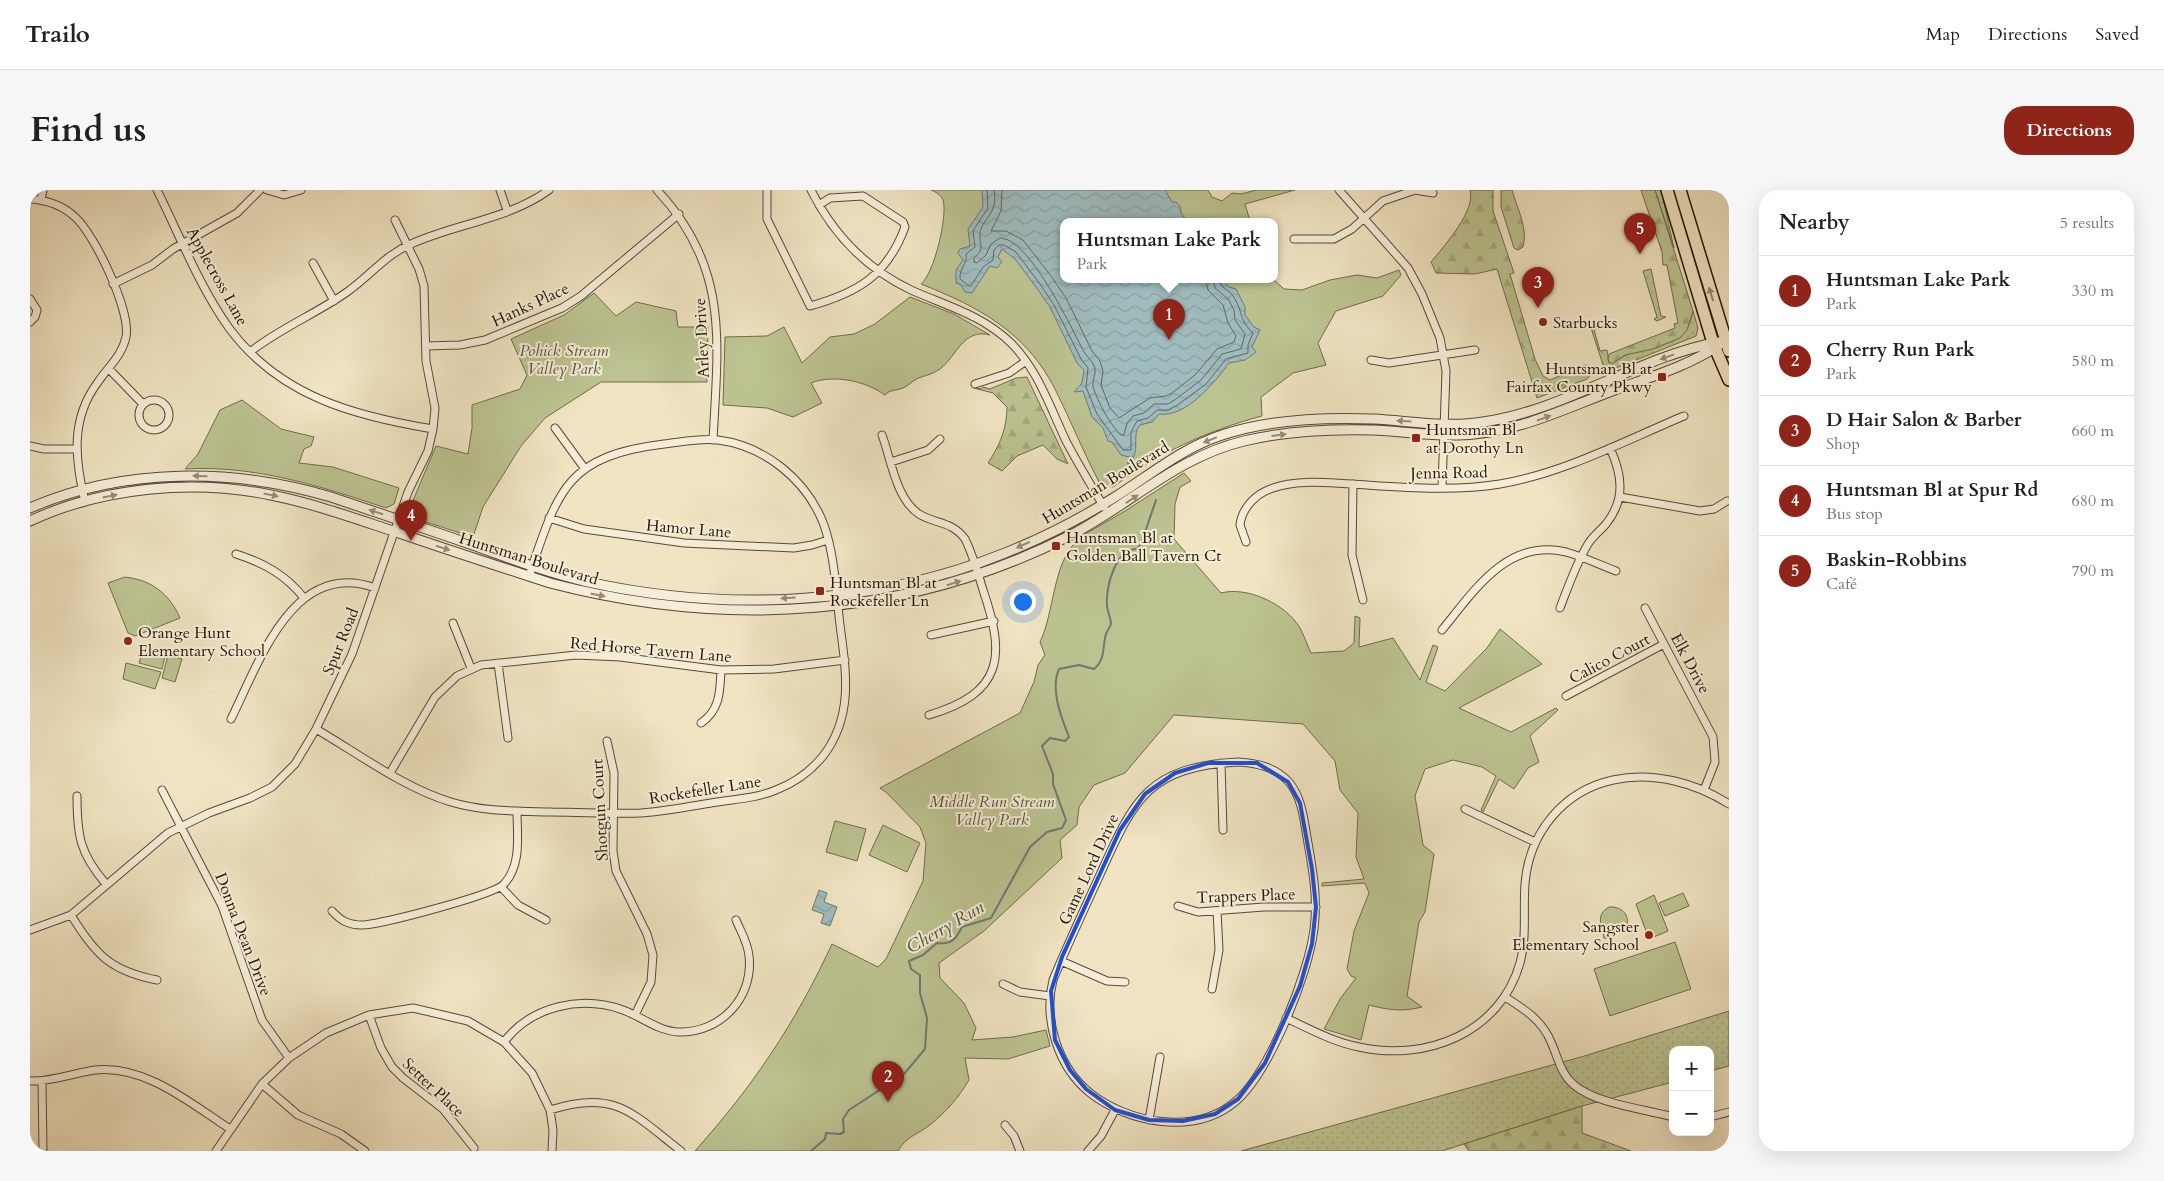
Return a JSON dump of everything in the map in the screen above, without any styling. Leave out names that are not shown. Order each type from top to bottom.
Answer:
[{"type":"highway","points":[[1668,190],[1722,344]]},
{"type":"highway","points":[[1680,190],[1722,344],[1729,380]]},
{"type":"street","points":[[41,200],[43,190]]},
{"type":"street","name":"Applecross Lane","points":[[157,190],[220,314],[250,352],[280,378],[326,402],[366,416],[433,429]]},
{"type":"street","points":[[113,284],[152,265],[183,243],[237,214],[260,190]]},
{"type":"street","points":[[266,190],[284,195],[301,190]]},
{"type":"street","points":[[500,190],[507,210]]},
{"type":"street","points":[[250,352],[264,341],[352,289],[385,258],[408,245],[527,203],[549,190]]},
{"type":"street","name":"Arley Drive","points":[[657,190],[679,214],[701,254],[715,301],[717,383],[713,440]]},
{"type":"street","points":[[767,190],[767,220],[810,306],[834,299],[862,285],[879,272],[901,240],[905,228],[903,222],[863,196],[830,198],[819,205]]},
{"type":"street","points":[[811,190],[844,241],[879,272],[911,289],[959,308],[980,319],[1010,343],[1026,361],[1039,382],[1078,464],[1108,514]]},
{"type":"street","points":[[1339,190],[1363,219],[1402,260],[1413,276],[1440,338],[1446,378],[1442,487]]},
{"type":"street","points":[[1294,239],[1334,239],[1347,232],[1378,203],[1388,198],[1415,190],[1433,193]]},
{"type":"street","points":[[30,199],[41,200],[61,207],[80,222],[90,237],[124,309],[127,326],[124,345],[109,369],[94,386],[83,407],[77,434],[76,449],[85,502]]},
{"type":"street","name":"Hanks Place","points":[[426,346],[460,345],[484,340],[562,308],[581,296],[679,214]]},
{"type":"street","name":"Spur Road","points":[[30,930],[71,915],[154,842],[181,826],[209,813],[250,798],[272,786],[296,764],[316,729],[352,654],[408,492],[428,451],[433,429],[435,408],[426,346],[424,286],[408,245],[395,220]]},
{"type":"street","points":[[313,263],[334,301]]},
{"type":"street","points":[[30,299],[37,310],[35,317],[30,322]]},
{"type":"street","name":"Huntsman Boulevard","points":[[30,508],[82,491],[162,477],[213,476],[254,480],[299,488],[532,566],[587,581],[679,596],[759,600],[837,594],[923,579],[975,564],[1040,538],[1102,505],[1183,452],[1209,440],[1238,431],[1276,423],[1324,419],[1372,419],[1444,424],[1484,422],[1517,415],[1699,346],[1722,344]]},
{"type":"street","name":"Huntsman Boulevard","points":[[30,521],[85,502],[153,489],[196,487],[235,489],[304,503],[584,592],[678,608],[759,611],[838,605],[926,590],[978,575],[1045,548],[1108,514],[1189,462],[1213,450],[1240,442],[1278,434],[1325,430],[1372,430],[1444,435],[1488,433],[1520,426],[1686,363],[1722,344]]},
{"type":"street","points":[[1371,360],[1389,363],[1475,350]]},
{"type":"street","points":[[975,384],[1009,373],[1026,361]]},
{"type":"street","points":[[109,369],[144,404]]},
{"type":"street","points":[[155,400],[163,403],[169,413],[164,425],[153,429],[142,424],[140,412],[144,404],[155,400]]},
{"type":"street","name":"Jenna Road","points":[[1246,542],[1240,531],[1240,520],[1250,502],[1264,491],[1278,486],[1301,483],[1475,487],[1517,481],[1556,470],[1684,416]]},
{"type":"street","points":[[555,428],[585,469]]},
{"type":"street","points":[[882,435],[902,493],[911,507],[922,516],[948,524],[960,533],[975,564],[994,621],[996,652],[992,669],[984,682],[963,703],[929,715]]},
{"type":"street","points":[[891,462],[928,450],[940,439]]},
{"type":"street","name":"Rockefeller Lane","points":[[316,729],[390,773],[421,790],[449,802],[489,810],[614,813],[664,811],[754,797],[778,790],[798,779],[822,757],[839,727],[847,693],[837,594],[828,540],[813,503],[786,471],[752,450],[713,440],[626,450],[602,459],[585,469],[561,494],[550,518],[529,576]]},
{"type":"street","points":[[30,446],[44,449],[76,449]]},
{"type":"street","points":[[1560,608],[1581,557],[1592,538],[1610,518],[1620,497],[1619,471],[1610,448]]},
{"type":"street","points":[[1353,484],[1352,555],[1363,600]]},
{"type":"street","points":[[1620,497],[1700,511],[1714,509],[1727,501]]},
{"type":"street","name":"Hamor Lane","points":[[550,518],[584,529],[684,542],[794,548],[828,540]]},
{"type":"street","points":[[1442,630],[1483,579],[1509,560],[1526,553],[1543,550],[1559,551],[1581,557],[1616,571]]},
{"type":"street","points":[[236,554],[279,572],[304,598]]},
{"type":"street","points":[[231,719],[273,636],[289,614],[304,598],[326,585],[339,582],[359,582],[375,588]]},
{"type":"street","name":"Elk Drive","points":[[1645,608],[1713,737],[1715,762],[1704,790]]},
{"type":"street","points":[[931,635],[994,621]]},
{"type":"street","points":[[453,622],[471,668]]},
{"type":"street","name":"Calico Court","points":[[1566,696],[1664,644]]},
{"type":"street","name":"Red Horse Tavern Lane","points":[[390,773],[435,697],[452,680],[471,668],[554,656],[590,655],[721,670],[774,669],[845,660]]},
{"type":"street","points":[[498,663],[508,738]]},
{"type":"street","points":[[701,723],[709,718],[717,706],[721,670]]},
{"type":"street","name":"Shotgun Court","points":[[608,741],[614,774],[613,851],[616,871],[647,934],[653,955],[651,982],[635,1015]]},
{"type":"street","name":"Game Lord Drive","points":[[1252,762],[1265,766],[1282,776],[1294,790],[1300,803],[1316,907],[1308,961],[1286,1018],[1258,1074],[1233,1104],[1214,1114],[1200,1118],[1173,1121],[1149,1120],[1115,1110],[1086,1089],[1065,1063],[1053,1031],[1050,996],[1061,961],[1120,830],[1137,804],[1155,786],[1175,773],[1198,765],[1221,763],[1252,762]]},
{"type":"street","points":[[1221,763],[1223,830]]},
{"type":"street","points":[[1286,1018],[1348,1044],[1382,1051],[1408,1051],[1443,1043],[1463,1035],[1488,1016],[1505,997],[1513,983],[1522,954],[1526,873],[1535,842],[1548,821],[1564,804],[1582,791],[1604,782],[1628,778],[1656,778],[1681,782],[1704,790],[1729,804]]},
{"type":"street","name":"Donna Dean Drive","points":[[162,790],[222,906],[262,1020],[289,1058]]},
{"type":"street","points":[[77,796],[77,827],[81,847],[87,861],[106,884]]},
{"type":"street","points":[[1464,809],[1535,842]]},
{"type":"street","points":[[332,911],[347,923],[374,924],[482,895],[501,887],[511,875],[516,865],[517,811]]},
{"type":"street","points":[[501,887],[518,905],[546,920]]},
{"type":"street","name":"Trappers Place","points":[[1178,906],[1191,911],[1264,907],[1316,907]]},
{"type":"street","points":[[1212,988],[1219,950],[1217,911]]},
{"type":"street","points":[[71,915],[88,943],[104,959],[121,970],[157,980]]},
{"type":"street","points":[[504,1042],[512,1031],[527,1020],[544,1011],[563,1006],[602,1005],[635,1015],[656,1026],[679,1032],[701,1029],[716,1023],[729,1013],[743,994],[750,970],[748,948],[736,920]]},
{"type":"street","points":[[1061,961],[1106,981],[1125,982]]},
{"type":"street","points":[[1003,984],[1020,992],[1050,996]]},
{"type":"street","points":[[1505,997],[1529,1012],[1540,1023],[1550,1040],[1564,1073],[1580,1090],[1596,1097],[1669,1116]]},
{"type":"street","points":[[216,1151],[262,1084],[289,1058],[326,1033],[370,1015],[413,1008],[468,1021],[504,1042],[532,1073],[550,1110],[553,1130],[552,1151]]},
{"type":"street","name":"Setter Place","points":[[370,1015],[381,1048],[392,1067],[443,1109],[474,1148]]},
{"type":"street","points":[[1149,1120],[1160,1058]]},
{"type":"street","points":[[30,1082],[42,1082],[95,1070],[129,1073],[164,1086],[230,1129]]},
{"type":"street","points":[[42,1082],[42,1151]]},
{"type":"street","points":[[262,1084],[298,1115],[341,1134],[364,1151]]},
{"type":"street","points":[[550,1110],[583,1101],[610,1104],[638,1117],[681,1151]]},
{"type":"street","points":[[1088,1151],[1101,1136],[1115,1110]]},
{"type":"street","points":[[1714,1116],[1729,1112]]},
{"type":"street","points":[[1005,1125],[1014,1136],[1020,1151]]},
{"type":"highlighted area","points":[[1208,763],[1257,763],[1288,782],[1300,803],[1312,869],[1316,907],[1312,944],[1300,986],[1265,1063],[1238,1099],[1215,1114],[1183,1121],[1149,1120],[1115,1110],[1086,1089],[1070,1070],[1055,1040],[1051,991],[1062,957],[1120,830],[1145,794],[1175,773]]},
{"type":"green space","points":[[931,190],[1208,190],[1212,197],[1222,201],[1232,193],[1241,194],[1256,190],[1295,190],[1245,204],[1249,218],[1060,218],[1060,283],[1277,283],[1284,289],[1302,290],[1330,280],[1357,275],[1377,278],[1399,270],[1401,275],[1383,296],[1336,311],[1318,343],[1326,365],[1293,373],[1261,397],[1262,416],[1184,444],[1148,464],[1113,487],[1101,486],[1055,389],[1030,352],[1015,337],[981,312],[921,284],[931,269],[942,231],[944,208],[943,200]]},
{"type":"green space","points":[[1470,190],[1493,190],[1493,211],[1514,273],[1510,274],[1535,359],[1543,376],[1550,380],[1585,365],[1590,366],[1592,373],[1587,379],[1537,398],[1497,269],[1475,274],[1436,273],[1431,262],[1451,238],[1464,218],[1471,198]]},
{"type":"green space","points":[[1501,190],[1512,190],[1521,218],[1524,240],[1523,247],[1518,250],[1514,248],[1501,207]]},
{"type":"green space","points":[[1641,190],[1655,190],[1693,311],[1687,330],[1680,338],[1653,349],[1625,355],[1612,364],[1608,360],[1609,354],[1675,328],[1674,324],[1678,323],[1667,265],[1663,265],[1662,252]]},
{"type":"green space","points":[[1655,190],[1661,190],[1674,248]]},
{"type":"green space","points":[[1651,269],[1661,316],[1666,317],[1657,321],[1654,319],[1657,317],[1643,271]]},
{"type":"green space","name":"Pohick Stream Valley Park","points":[[594,293],[616,316],[636,302],[676,311],[678,327],[708,327],[707,382],[601,382],[545,418],[521,446],[483,507],[473,537],[413,518],[409,510],[436,446],[468,454],[472,428],[472,405],[520,389],[527,375],[511,339],[564,315]]},
{"type":"green space","points":[[910,297],[954,314],[990,335],[981,334],[967,339],[940,369],[885,395],[869,386],[849,380],[829,379],[811,383],[822,403],[793,417],[767,408],[723,405],[725,337],[767,336],[784,327],[802,363],[830,337],[854,334],[875,324]]},
{"type":"green space","points":[[1693,311],[1698,328],[1696,336],[1616,368],[1604,368],[1591,328],[1594,325],[1598,328],[1594,330],[1600,351],[1607,350],[1609,363],[1630,353],[1657,347],[1671,341],[1683,332],[1689,324]]},
{"type":"green space","points":[[1027,377],[1068,464],[1057,459],[1043,445],[1017,456],[1002,471],[988,463],[1002,436],[1006,422],[1007,407],[993,393],[974,388],[981,389],[983,387],[990,389],[1016,378]]},
{"type":"green space","points":[[242,400],[281,429],[314,437],[311,446],[304,449],[299,463],[333,467],[399,488],[394,504],[386,508],[312,485],[262,474],[237,470],[185,469],[198,454],[220,410]]},
{"type":"green space","name":"Middle Run Stream Valley Park","points":[[1184,473],[1191,481],[1180,487],[1175,504],[1174,539],[1221,593],[1242,592],[1254,595],[1285,611],[1300,628],[1311,653],[1344,651],[1354,643],[1355,616],[1360,618],[1359,647],[1393,638],[1420,680],[1433,645],[1438,647],[1426,682],[1445,691],[1487,648],[1500,629],[1542,664],[1459,708],[1511,732],[1556,708],[1558,710],[1530,736],[1539,762],[1528,768],[1514,789],[1499,779],[1483,812],[1481,810],[1496,776],[1482,767],[1453,760],[1425,769],[1415,796],[1423,845],[1434,854],[1425,912],[1419,922],[1407,996],[1422,1007],[1396,1010],[1369,1005],[1361,1040],[1324,1029],[1340,999],[1356,978],[1351,976],[1347,969],[1354,931],[1369,893],[1365,883],[1322,886],[1322,883],[1364,879],[1356,857],[1358,813],[1340,790],[1335,761],[1303,724],[1174,715],[1125,773],[1094,785],[1079,807],[1077,825],[1060,840],[1062,858],[984,931],[939,963],[940,978],[964,1003],[976,1028],[972,1040],[1013,1037],[1046,1030],[1050,1046],[1008,1059],[965,1058],[969,1080],[961,1093],[942,1114],[926,1128],[909,1138],[898,1151],[695,1151],[736,1102],[788,1028],[832,944],[878,967],[886,959],[923,881],[926,843],[920,827],[880,788],[1020,713],[1034,682],[1038,665],[1045,655],[1040,642],[1045,630],[1062,564],[1075,540]]},
{"type":"green space","points":[[125,577],[143,581],[158,589],[170,601],[180,618],[135,636],[128,633],[108,583]]},
{"type":"green space","points":[[143,649],[165,656],[162,669],[139,663]]},
{"type":"green space","points":[[168,655],[182,659],[175,682],[162,678]]},
{"type":"green space","points":[[126,663],[161,672],[155,689],[123,679]]},
{"type":"green space","points":[[835,821],[866,829],[857,861],[826,852]]},
{"type":"green space","points":[[883,825],[920,843],[907,872],[869,855]]},
{"type":"green space","points":[[1683,893],[1689,906],[1665,916],[1659,903]]},
{"type":"green space","points":[[1654,895],[1668,931],[1649,939],[1636,904]]},
{"type":"green space","points":[[1609,907],[1618,908],[1625,913],[1627,925],[1625,930],[1611,934],[1610,938],[1604,938],[1601,917],[1602,913]]},
{"type":"green space","points":[[1675,942],[1691,989],[1610,1016],[1594,969]]},
{"type":"green space","points":[[1729,1011],[1729,1066],[1714,1070],[1714,1046],[1669,1046],[1669,1083],[1582,1106],[1442,1151],[1241,1151],[1581,1057]]},
{"type":"green space","points":[[1582,1106],[1582,1133],[1631,1151],[1469,1151],[1464,1144]]},
{"type":"water","points":[[982,190],[1165,190],[1172,202],[1176,202],[1180,206],[1181,213],[1185,218],[1060,218],[1060,283],[1226,283],[1229,287],[1236,289],[1245,307],[1245,315],[1254,327],[1260,330],[1252,347],[1256,352],[1245,360],[1229,363],[1208,389],[1189,405],[1169,414],[1159,414],[1152,422],[1140,425],[1136,432],[1136,449],[1133,458],[1121,455],[1112,442],[1108,441],[1103,428],[1092,417],[1083,391],[1074,392],[1082,383],[1084,370],[1077,363],[1050,307],[1015,259],[1002,249],[998,257],[1002,262],[997,268],[990,266],[972,293],[965,292],[961,285],[956,283],[956,270],[963,260],[958,253],[960,249],[970,246],[968,229],[983,207]]},
{"type":"water","points":[[819,890],[827,893],[824,902],[837,907],[830,926],[821,923],[824,914],[812,910]]},
{"type":"waterway","points":[[1131,457],[1128,463],[1133,469]]},
{"type":"waterway","name":"Cherry Run","points":[[811,1151],[825,1139],[826,1133],[840,1134],[844,1132],[843,1119],[849,1110],[904,1074],[925,1049],[927,1018],[920,993],[920,975],[911,969],[909,961],[923,955],[937,943],[949,942],[958,935],[962,927],[991,918],[1030,847],[1047,832],[1062,828],[1066,820],[1053,784],[1053,774],[1042,746],[1050,738],[1065,741],[1069,737],[1056,694],[1059,669],[1079,665],[1094,669],[1098,665],[1103,653],[1106,634],[1111,624],[1107,597],[1113,570],[1123,555],[1137,549],[1141,544],[1156,500]]},
{"type":"place","name":"Baskin-Robbins","points":[[1640,254]]},
{"type":"place","name":"D Hair Salon & Barber","points":[[1538,308]]},
{"type":"place","name":"Starbucks","points":[[1543,322]]},
{"type":"place","name":"Huntsman Lake Park","points":[[1169,340]]},
{"type":"place","name":"Huntsman Bl at Fairfax County Pkwy","points":[[1662,377]]},
{"type":"place","name":"Huntsman Bl at Dorothy Ln","points":[[1416,438]]},
{"type":"place","name":"Huntsman Bl at Spur Rd","points":[[411,541]]},
{"type":"place","name":"Huntsman Bl at Golden Ball Tavern Ct","points":[[1056,546]]},
{"type":"place","name":"Huntsman Bl at Rockefeller Ln","points":[[820,591]]},
{"type":"place","name":"Orange Hunt Elementary School","points":[[128,641]]},
{"type":"place","name":"Sangster Elementary School","points":[[1649,935]]},
{"type":"place","name":"Cherry Run Park","points":[[888,1102]]}]
